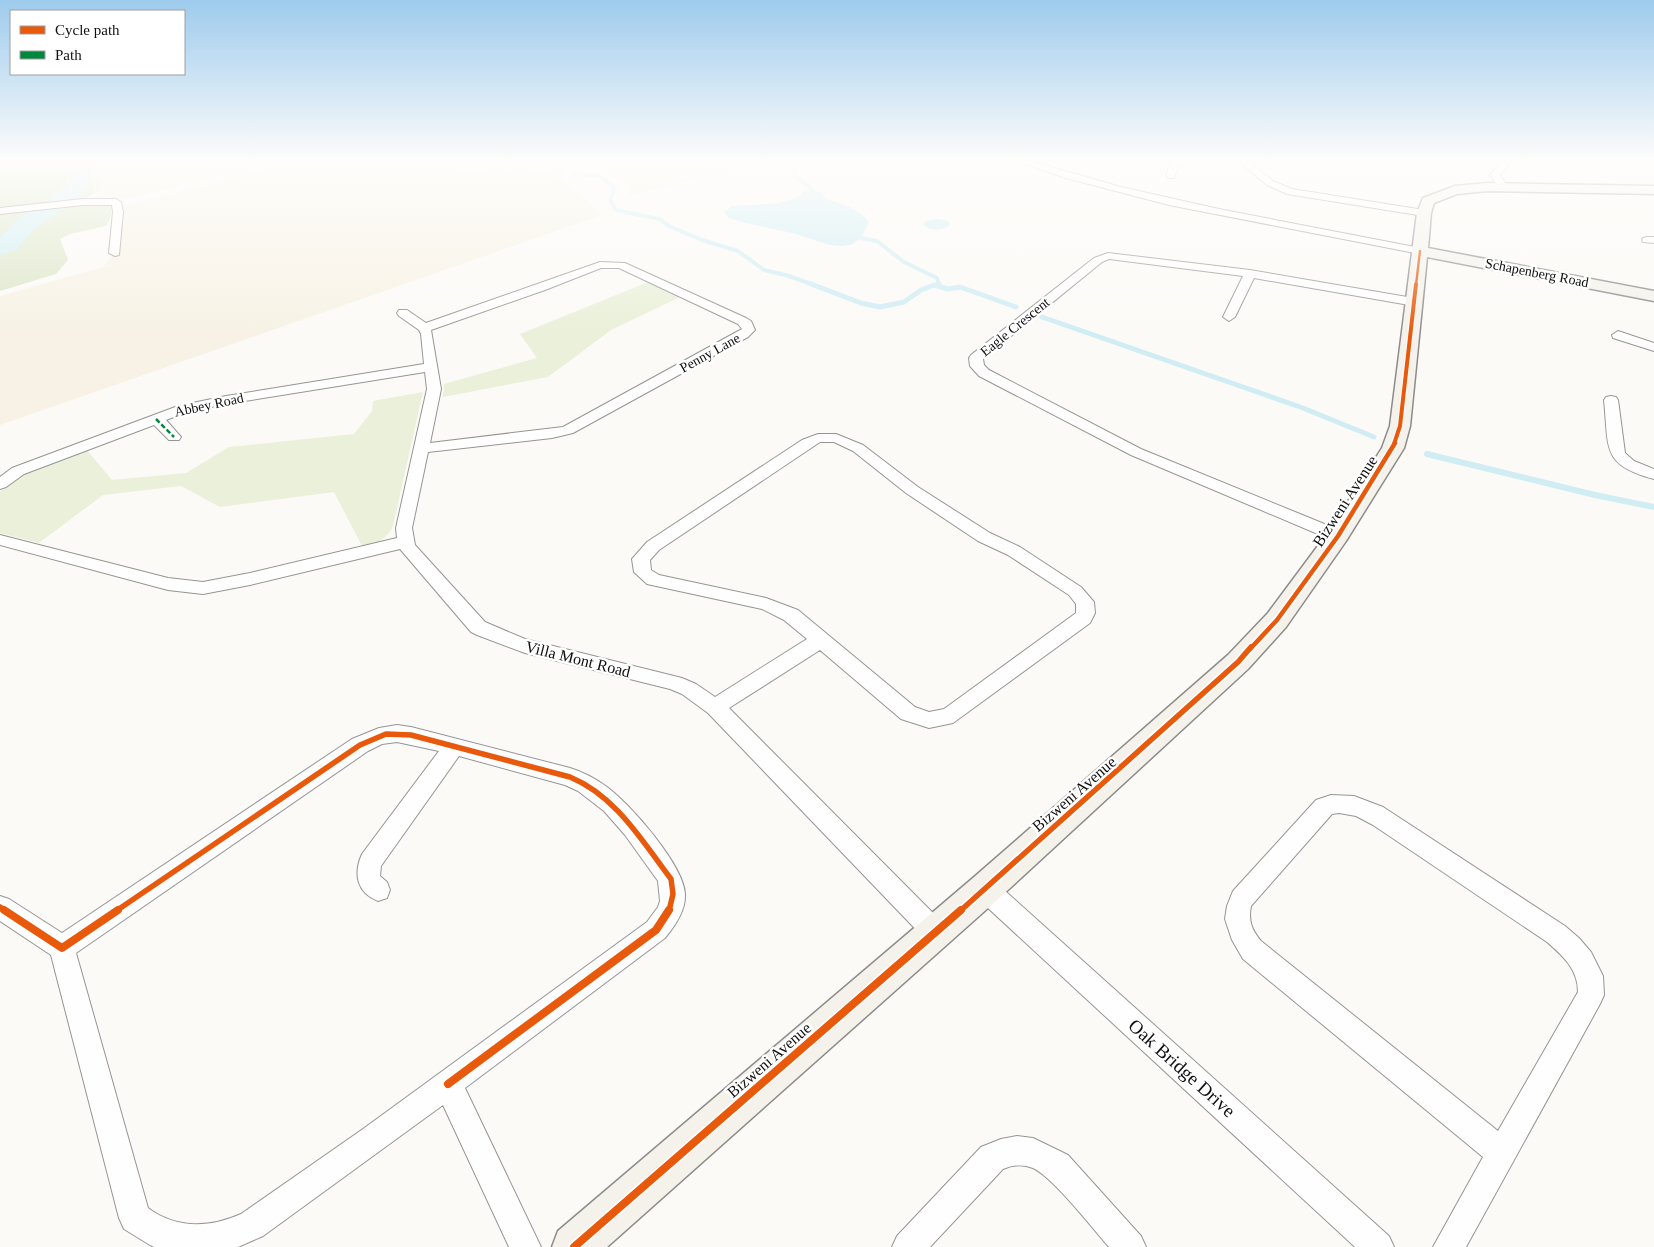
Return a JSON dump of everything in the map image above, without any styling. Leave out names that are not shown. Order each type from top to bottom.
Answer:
[{"type":"street","points":[[115,253],[117,219]]},
{"type":"street","points":[[1261,219],[1420,251]]},
{"type":"street","name":"Bizweni Avenue","points":[[574,1247],[986,889],[1238,662],[1277,620],[1338,536],[1393,448],[1400,426],[1423,219]]},
{"type":"street","name":"Schapenberg Road","points":[[1420,251],[1654,296]]},
{"type":"street","name":"Eagle Crescent","points":[[1338,536],[1136,452],[984,372],[976,362],[978,355],[1104,257],[1117,256],[1250,273],[1415,302]]},
{"type":"street","name":"Penny Lane","points":[[421,448],[552,434],[568,430],[749,330],[747,324],[742,321],[621,265],[614,264],[600,265],[541,288],[424,328]]},
{"type":"street","points":[[1228,317],[1250,273]]},
{"type":"street","points":[[0,540],[168,584],[194,588],[242,581],[405,542],[404,528],[434,389],[427,334],[424,328],[403,313]]},
{"type":"street","points":[[1618,335],[1654,347]]},
{"type":"street","name":"Abbey Road","points":[[0,484],[24,468],[183,410],[226,400],[431,367]]},
{"type":"street","points":[[1611,400],[1619,458],[1635,468],[1654,474]]},
{"type":"street","points":[[156,419],[174,438]]},
{"type":"street","points":[[818,438],[836,438],[858,448],[912,490],[984,537],[1014,551],[1075,591],[1082,598],[1086,607],[1086,613],[1083,618],[951,715],[936,720],[917,718],[908,714],[820,640],[791,615],[781,610],[766,604],[653,580],[647,577],[641,566],[641,559],[653,546],[807,443],[818,438]]},
{"type":"street","name":"Villa Mont Road","points":[[405,542],[478,626],[490,634],[525,646],[675,683],[694,692],[715,708],[935,932]]},
{"type":"street","points":[[715,708],[820,640]]},
{"type":"street","points":[[0,907],[62,948],[135,1218],[144,1230],[156,1239],[171,1245],[188,1246],[209,1244],[231,1236],[252,1225],[448,1084],[656,930],[668,913],[674,891],[671,879],[664,868],[614,805],[594,788],[570,777],[403,734],[386,734],[368,740],[62,948]]},
{"type":"street","points":[[378,890],[368,880],[367,872],[370,862],[454,747]]},
{"type":"street","points":[[1449,1247],[1502,1153],[1590,995],[1590,975],[1585,964],[1574,949],[1556,934],[1371,811],[1348,804],[1335,804],[1324,807],[1242,899],[1237,908],[1240,932],[1252,950],[1502,1153]]},
{"type":"street","name":"Oak Bridge Drive","points":[[986,889],[1378,1247]]},
{"type":"street","points":[[448,1084],[525,1247]]},
{"type":"street","points":[[908,1247],[992,1158],[1004,1152],[1016,1150],[1044,1157],[1056,1166],[1130,1247]]},
{"type":"shaded area","points":[[116,219],[590,219],[0,425],[0,296],[103,267],[115,253]]},
{"type":"green space","points":[[0,219],[110,219],[106,226],[70,234],[60,239],[68,260],[56,274],[0,291]]},
{"type":"green space","points":[[648,282],[680,297],[611,330],[548,377],[443,397],[444,384],[537,358],[520,334]]},
{"type":"green space","points":[[423,392],[393,526],[384,538],[363,548],[334,492],[220,507],[181,486],[103,495],[39,543],[0,533],[0,492],[18,477],[29,471],[86,449],[112,480],[186,473],[229,447],[354,434],[372,411],[373,401]]},
{"type":"water","points":[[733,219],[867,219],[869,222],[861,238],[851,245],[841,246],[830,245],[792,233]]},
{"type":"water","points":[[938,219],[948,221],[950,225],[944,229],[936,230],[923,224],[926,221]]},
{"type":"waterway","points":[[0,248],[7,245],[26,224],[33,219]]},
{"type":"waterway","points":[[659,219],[671,227],[702,240],[738,251],[764,270],[814,285]]},
{"type":"waterway","points":[[861,238],[877,241],[904,262],[937,278],[939,285]]},
{"type":"waterway","points":[[811,284],[861,303],[880,307],[904,302],[921,290],[934,285]]},
{"type":"waterway","points":[[934,285],[940,287]]},
{"type":"waterway","points":[[940,287],[948,289],[960,287],[1016,307]]},
{"type":"waterway","points":[[1042,317],[1303,408],[1374,437]]},
{"type":"waterway","points":[[1427,454],[1595,495],[1654,507]]},
{"type":"marked path","points":[[156,419],[174,437]]},
{"type":"cycle path","points":[[574,1247],[985,889],[1238,662],[1277,620],[1338,536],[1393,448],[1400,426],[1420,251]]},
{"type":"cycle path","points":[[0,907],[62,948],[360,745],[386,734],[411,735],[570,777],[587,784],[614,805],[671,879],[673,894],[671,907],[665,919],[656,930],[448,1084]]}]
